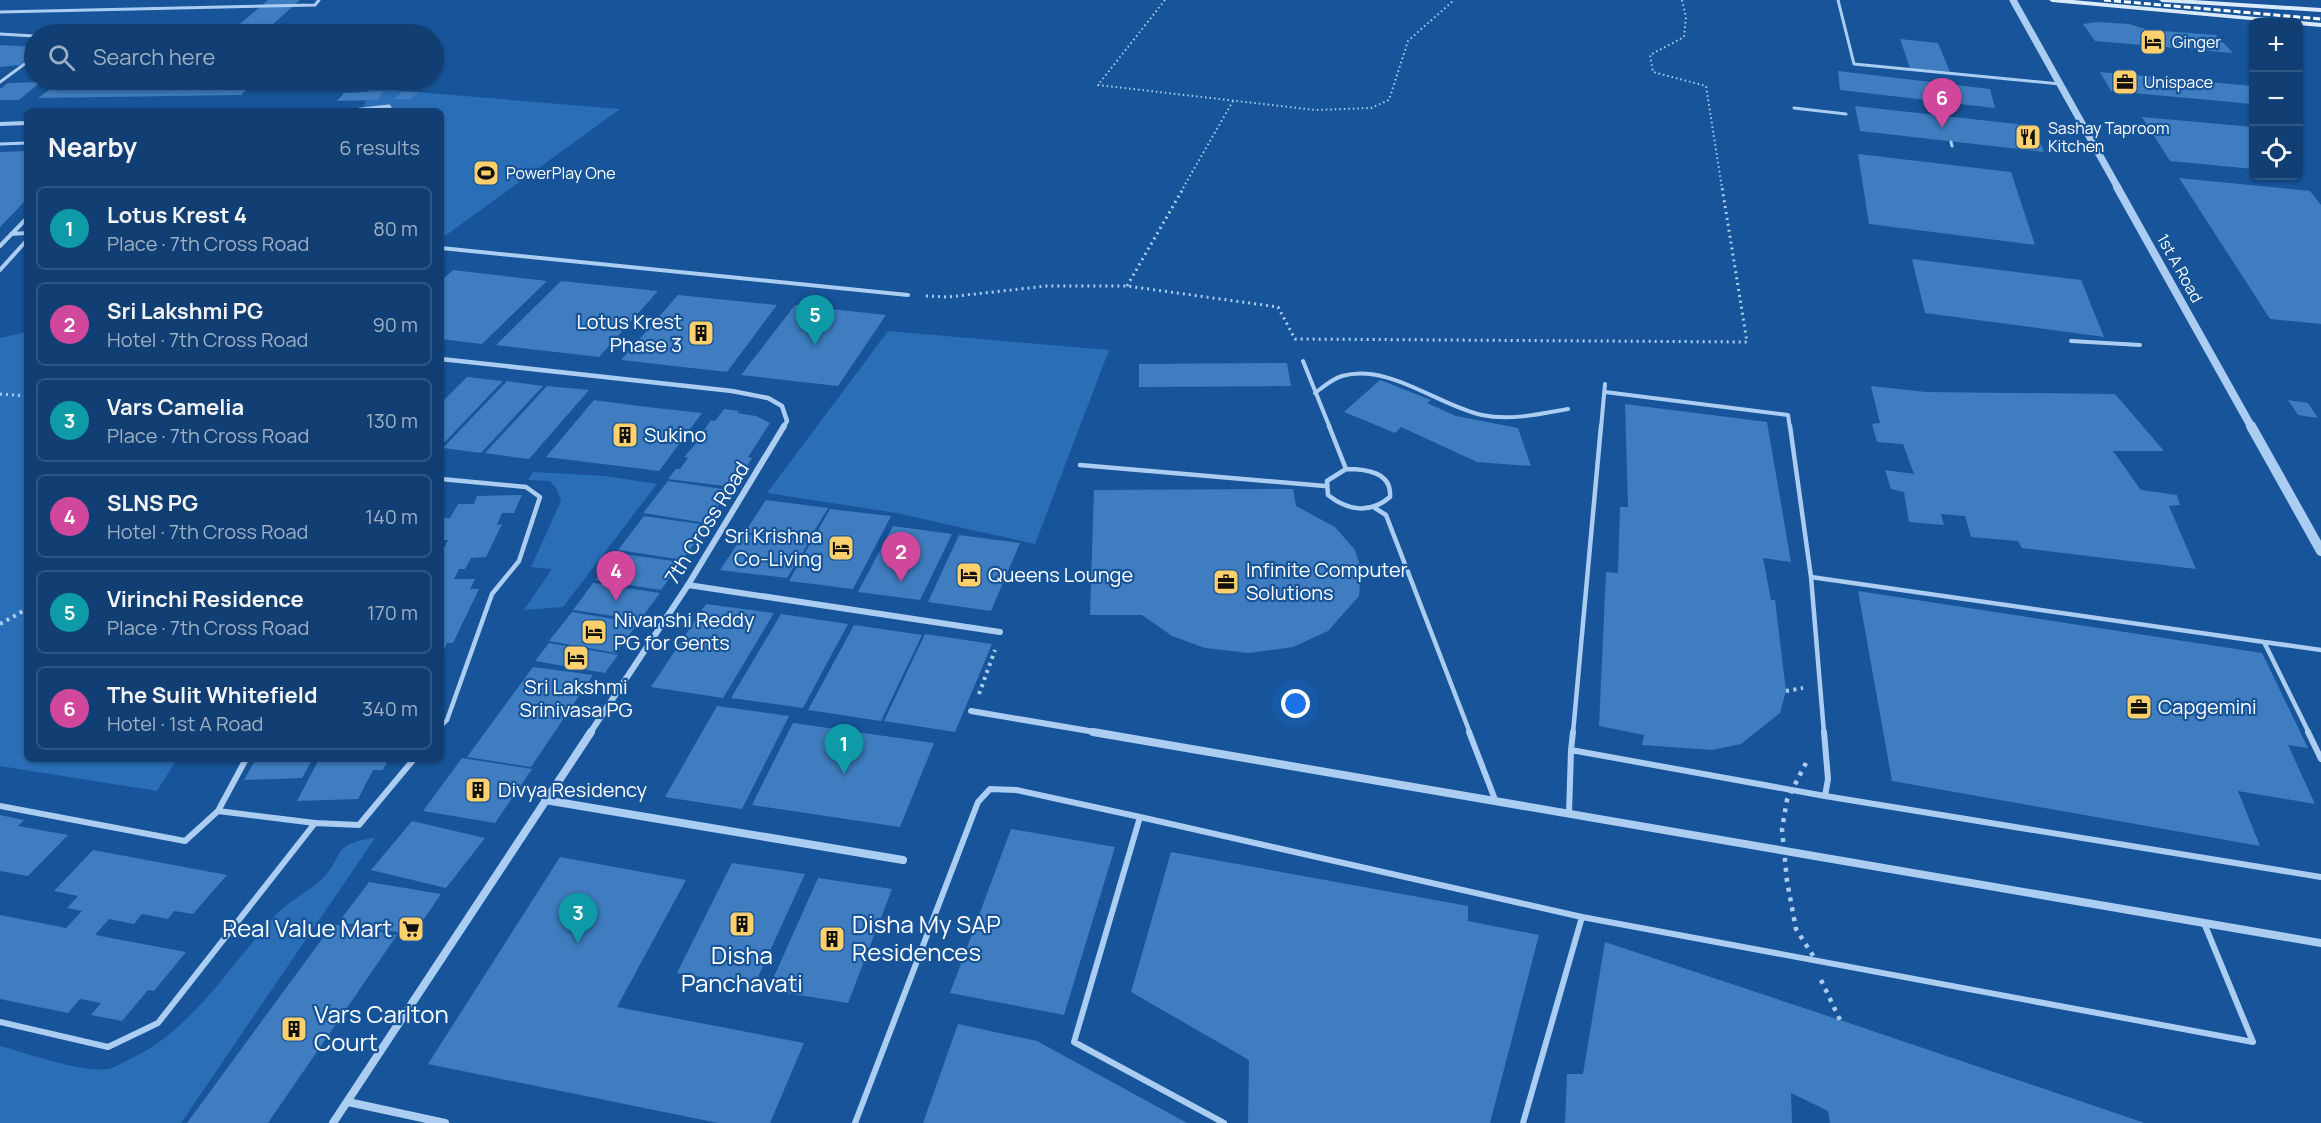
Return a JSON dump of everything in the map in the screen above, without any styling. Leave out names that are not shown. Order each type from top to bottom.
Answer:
[{"type":"main road","points":[[2052,0],[2256,18]]},
{"type":"main road","points":[[2162,0],[2321,10]]},
{"type":"main road","points":[[2245,5],[2266,12],[2270,16],[2268,18]]},
{"type":"main road","points":[[2282,18],[2280,13],[2283,10],[2292,8]]},
{"type":"main road","points":[[2303,23],[2321,25]]},
{"type":"street","name":"1st A Road","points":[[2013,0],[2317,538],[2321,551]]},
{"type":"street","points":[[0,124],[24,123]]},
{"type":"street","name":"7th Cross Road","points":[[333,1123],[688,585],[788,421],[782,406],[768,399],[732,391],[444,359]]},
{"type":"street","points":[[688,585],[1000,632]]},
{"type":"street","points":[[971,711],[2321,944]]},
{"type":"street","points":[[544,800],[903,860]]},
{"type":"street","points":[[348,1102],[445,1123]]},
{"type":"lane","points":[[0,12],[315,5],[319,0]]},
{"type":"lane","points":[[1838,0],[1854,64],[2060,84]]},
{"type":"lane","points":[[0,34],[24,35]]},
{"type":"lane","points":[[0,82],[24,64]]},
{"type":"lane","points":[[371,108],[389,106],[390,108]]},
{"type":"lane","points":[[1794,108],[1846,114]]},
{"type":"lane","points":[[0,144],[24,142]]},
{"type":"lane","points":[[0,246],[24,221]]},
{"type":"lane","points":[[11,234],[24,233]]},
{"type":"lane","points":[[0,270],[24,243]]},
{"type":"lane","points":[[444,248],[908,295]]},
{"type":"lane","points":[[2071,341],[2140,345]]},
{"type":"lane","points":[[1303,361],[1346,469]]},
{"type":"lane","points":[[1315,393],[1342,376],[1365,374],[1396,383],[1464,411],[1485,416],[1530,415],[1568,409]]},
{"type":"lane","points":[[1569,814],[1571,750],[1605,384]]},
{"type":"lane","points":[[1605,392],[1788,415],[1811,577],[1828,779],[1825,796]]},
{"type":"lane","points":[[1080,465],[1325,486]]},
{"type":"lane","points":[[1375,508],[1390,497],[1392,489],[1389,482],[1370,471],[1346,469],[1331,476],[1325,486],[1328,495],[1347,507],[1375,508],[1386,515],[1496,802]]},
{"type":"lane","points":[[444,479],[526,487],[540,497],[519,561],[492,594],[444,723]]},
{"type":"lane","points":[[1811,577],[2321,650]]},
{"type":"lane","points":[[2264,642],[2321,759]]},
{"type":"lane","points":[[1571,750],[1825,796],[2321,877]]},
{"type":"lane","points":[[0,806],[184,841],[218,811],[244,762]]},
{"type":"lane","points":[[218,811],[315,823],[359,825],[412,762]]},
{"type":"lane","points":[[855,1123],[978,802],[990,789],[1017,790],[1582,917],[2253,1042],[2204,923]]},
{"type":"lane","points":[[1140,818],[1074,1042],[1224,1123]]},
{"type":"lane","points":[[0,1022],[108,1047],[158,1023],[315,823]]},
{"type":"lane","points":[[1522,1123],[1582,917]]},
{"type":"path","points":[[1165,0],[1098,85],[1315,110],[1371,108],[1389,100],[1408,41],[1454,0]]},
{"type":"path","points":[[908,295],[948,297],[1047,286],[1127,286],[1278,307],[1295,339],[1747,342],[1706,86],[1653,72],[1650,55],[1684,37],[1686,17],[1682,0]]},
{"type":"path","points":[[1127,286],[1233,100]]},
{"type":"path","points":[[0,394],[24,396]]},
{"type":"path","points":[[0,624],[24,611]]},
{"type":"path","points":[[971,711],[986,678],[1000,632]]},
{"type":"path","points":[[1806,763],[1787,800],[1782,829],[1787,881],[1796,929],[1817,962],[1821,982],[1840,1020]]},
{"type":"shaded area","name":"PowerPlay One","points":[[368,90],[393,90],[620,109],[445,236],[444,108],[364,108]]},
{"type":"shaded area","points":[[888,331],[1109,350],[1035,544],[896,513],[767,493]]},
{"type":"shaded area","points":[[24,333],[24,762],[175,762],[157,791],[0,766],[0,338]]},
{"type":"shaded area","points":[[533,472],[605,476],[657,484],[563,607],[524,610],[552,569],[531,567],[561,501],[556,488],[550,481],[528,480]]},
{"type":"shaded area","points":[[375,838],[181,1123],[0,1123],[0,1046],[69,1065],[96,1069],[115,1067],[151,1048],[190,1015],[208,996],[279,912],[329,872],[344,848],[350,844]]},
{"type":"building","points":[[268,0],[300,0],[273,24],[240,24]]},
{"type":"building","points":[[2097,22],[2129,24],[2149,30],[2216,35],[2233,53],[2095,41],[2083,24]]},
{"type":"building","points":[[1900,39],[1938,43],[1950,72],[1910,68]]},
{"type":"building","points":[[0,45],[24,46],[24,62],[20,65],[0,67]]},
{"type":"building","points":[[1838,71],[1990,89],[1995,108],[1840,90]]},
{"type":"building","points":[[2100,72],[2249,86],[2249,104],[2111,91]]},
{"type":"building","points":[[8,83],[24,83],[24,90],[31,90],[19,100],[0,100],[0,89]]},
{"type":"building","points":[[49,90],[246,90],[241,95],[38,98]]},
{"type":"building","points":[[384,91],[377,100],[337,101],[344,93]]},
{"type":"building","points":[[402,92],[418,92],[411,99],[395,99]]},
{"type":"building","points":[[1855,106],[2034,126],[2044,152],[1860,131]]},
{"type":"building","points":[[2142,117],[2249,127],[2249,169],[2170,161]]},
{"type":"building","points":[[24,151],[24,202],[0,227],[0,152]]},
{"type":"building","points":[[1858,154],[2011,172],[2035,245],[1869,224]]},
{"type":"building","points":[[2179,178],[2310,191],[2321,205],[2321,324],[2270,319]]},
{"type":"building","points":[[1912,259],[2081,280],[2104,337],[1925,313]]},
{"type":"building","points":[[453,270],[547,281],[482,344],[444,339],[444,278]]},
{"type":"building","points":[[561,281],[658,291],[599,357],[496,345]]},
{"type":"building","name":"Lotus Krest Phase 3","points":[[678,295],[777,305],[727,372],[621,360]]},
{"type":"building","points":[[795,305],[886,315],[838,386],[741,375]]},
{"type":"building","points":[[1287,363],[1291,386],[1139,387],[1139,364]]},
{"type":"building","points":[[467,377],[503,381],[444,443],[444,400]]},
{"type":"building","points":[[1380,380],[1431,400],[1427,403],[1456,416],[1518,428],[1531,466],[1477,462],[1401,427],[1395,433],[1344,412]]},
{"type":"building","points":[[507,381],[543,386],[481,453],[444,447]]},
{"type":"building","points":[[547,386],[589,390],[529,459],[485,453]]},
{"type":"building","points":[[1871,386],[1926,392],[2115,394],[2164,451],[2113,451],[2141,490],[2177,495],[2180,505],[2169,506],[2196,569],[2022,548],[2018,541],[1971,537],[1965,516],[1941,514],[1944,525],[1909,522],[1904,492],[1891,489],[1885,470],[1914,474],[1903,444],[1877,442],[1872,424],[1880,423]]},
{"type":"building","name":"Sukino","points":[[594,400],[702,413],[659,471],[546,457]]},
{"type":"building","points":[[2288,400],[2308,403],[2318,418],[2298,415]]},
{"type":"building","points":[[1625,404],[1767,422],[1791,562],[1763,558],[1771,600],[1775,600],[1786,691],[1780,713],[1741,744],[1712,750],[1642,745],[1644,735],[1599,726],[1606,572],[1618,573],[1620,507],[1628,507]]},
{"type":"building","points":[[724,409],[756,416],[770,423],[748,457],[752,458],[745,469],[740,468],[735,476],[740,476],[732,487],[668,479],[676,469],[680,469],[688,458],[684,457],[708,430],[704,430],[711,420],[715,421]]},
{"type":"building","points":[[668,481],[730,490],[706,523],[643,513]]},
{"type":"building","name":"Infinite Computer Solutions","points":[[1293,489],[1296,506],[1335,527],[1355,550],[1361,568],[1359,596],[1328,631],[1293,647],[1249,653],[1205,648],[1172,636],[1142,615],[1090,615],[1094,490]]},
{"type":"building","points":[[522,495],[514,513],[502,513],[497,525],[502,524],[486,557],[471,558],[465,569],[459,569],[454,579],[475,579],[470,589],[479,589],[453,643],[447,643],[444,649],[444,548],[448,540],[444,540],[444,518],[450,518],[458,504],[474,504],[477,496]]},
{"type":"building","points":[[766,500],[828,508],[808,541],[745,532]]},
{"type":"building","name":"Sri Krishna Co-Living","points":[[830,509],[891,516],[853,589],[789,581]]},
{"type":"building","points":[[644,516],[707,525],[683,560],[618,550]]},
{"type":"building","points":[[893,526],[952,534],[920,600],[858,592]]},
{"type":"building","points":[[744,534],[809,542],[787,578],[720,570]]},
{"type":"building","points":[[959,535],[1020,543],[991,611],[928,602]]},
{"type":"building","points":[[616,553],[681,562],[661,590],[595,580]]},
{"type":"building","points":[[593,583],[660,593],[640,620],[573,610]]},
{"type":"building","points":[[1858,591],[2262,653],[2308,748],[2288,745],[2315,804],[2238,791],[2260,846],[1892,781]]},
{"type":"building","points":[[706,604],[774,613],[723,698],[651,687]]},
{"type":"building","name":"Nivanshi Reddy PG for Gents","points":[[572,612],[638,623],[616,653],[549,641]]},
{"type":"building","points":[[781,614],[848,624],[803,708],[731,698]]},
{"type":"building","points":[[854,625],[922,635],[881,721],[808,710]]},
{"type":"building","points":[[925,634],[992,644],[955,732],[884,721]]},
{"type":"building","name":"Sri Lakshmi Srinivasa PG","points":[[549,643],[618,655],[605,673],[535,661]]},
{"type":"building","points":[[533,667],[593,675],[531,767],[467,757]]},
{"type":"building","points":[[717,706],[789,716],[742,809],[665,797]]},
{"type":"building","points":[[793,723],[934,743],[900,827],[752,805]]},
{"type":"building","name":"Divya Residency","points":[[462,758],[532,769],[495,823],[423,811]]},
{"type":"building","points":[[254,762],[311,762],[302,778],[244,780]]},
{"type":"building","points":[[317,762],[387,762],[383,770],[373,770],[358,799],[297,801]]},
{"type":"building","points":[[0,815],[24,820],[18,826],[68,835],[28,876],[0,871]]},
{"type":"building","points":[[412,821],[485,838],[446,888],[371,870]]},
{"type":"building","points":[[1011,829],[1115,847],[1064,1015],[950,993]]},
{"type":"building","points":[[93,850],[227,875],[193,914],[174,911],[168,919],[142,914],[134,924],[109,919],[95,935],[186,952],[154,991],[148,990],[122,1021],[91,1015],[101,1003],[80,999],[68,1013],[0,999],[0,915],[66,928],[82,911],[67,908],[78,896],[54,891]]},
{"type":"building","points":[[1171,852],[1468,906],[1468,921],[1539,935],[1490,1123],[1248,1123],[1249,1060],[1131,992]]},
{"type":"building","points":[[560,857],[686,880],[617,1007],[804,1043],[770,1123],[718,1123],[428,1064]]},
{"type":"building","name":"Disha Panchavati","points":[[732,863],[805,874],[754,986],[677,973]]},
{"type":"building","name":"Disha My SAP Residences","points":[[818,878],[892,889],[848,1003],[768,990]]},
{"type":"building","points":[[369,882],[441,894],[413,935],[339,922]]},
{"type":"building","name":"Vars Carlton Court","points":[[333,924],[397,935],[268,1123],[187,1123]]},
{"type":"building","points":[[1605,942],[2145,1123],[1830,1123],[1828,1111],[1791,1093],[1792,1123],[1565,1123],[1567,1074],[1583,1074]]},
{"type":"building","points":[[958,1024],[1037,1041],[1187,1123],[923,1123]]},
{"type":"railway","points":[[2104,0],[2321,19]]},
{"type":"place","name":"Ginger","points":[[2153,42]]},
{"type":"place","name":"Unispace","points":[[2125,82]]},
{"type":"place","name":"The Sulit Whitefield","points":[[1942,128]]},
{"type":"place","name":"Sashay Taproom Kitchen","points":[[2028,137]]},
{"type":"place","name":"PowerPlay One","points":[[486,173]]},
{"type":"place","name":"Lotus Krest Phase 3","points":[[701,333]]},
{"type":"place","name":"Virinchi Residence","points":[[815,345]]},
{"type":"place","name":"Sukino","points":[[625,435]]},
{"type":"place","name":"Sri Krishna Co-Living","points":[[841,548]]},
{"type":"place","name":"Queens Lounge","points":[[969,575]]},
{"type":"place","name":"Sri Lakshmi PG","points":[[901,582]]},
{"type":"place","name":"Infinite Computer Solutions","points":[[1226,582]]},
{"type":"place","name":"SLNS PG","points":[[616,601]]},
{"type":"place","name":"Nivanshi Reddy PG for Gents","points":[[594,632]]},
{"type":"place","name":"Sri Lakshmi Srinivasa PG","points":[[576,658]]},
{"type":"place","name":"Capgemini","points":[[2139,707]]},
{"type":"place","name":"Lotus Krest 4","points":[[844,774]]},
{"type":"place","name":"Divya Residency","points":[[478,790]]},
{"type":"place","name":"Disha Panchavati","points":[[742,924]]},
{"type":"place","name":"Real Value Mart","points":[[411,929]]},
{"type":"place","name":"Disha My SAP Residences","points":[[832,939]]},
{"type":"place","name":"Vars Camelia","points":[[578,943]]},
{"type":"place","name":"Vars Carlton Court","points":[[294,1029]]}]
